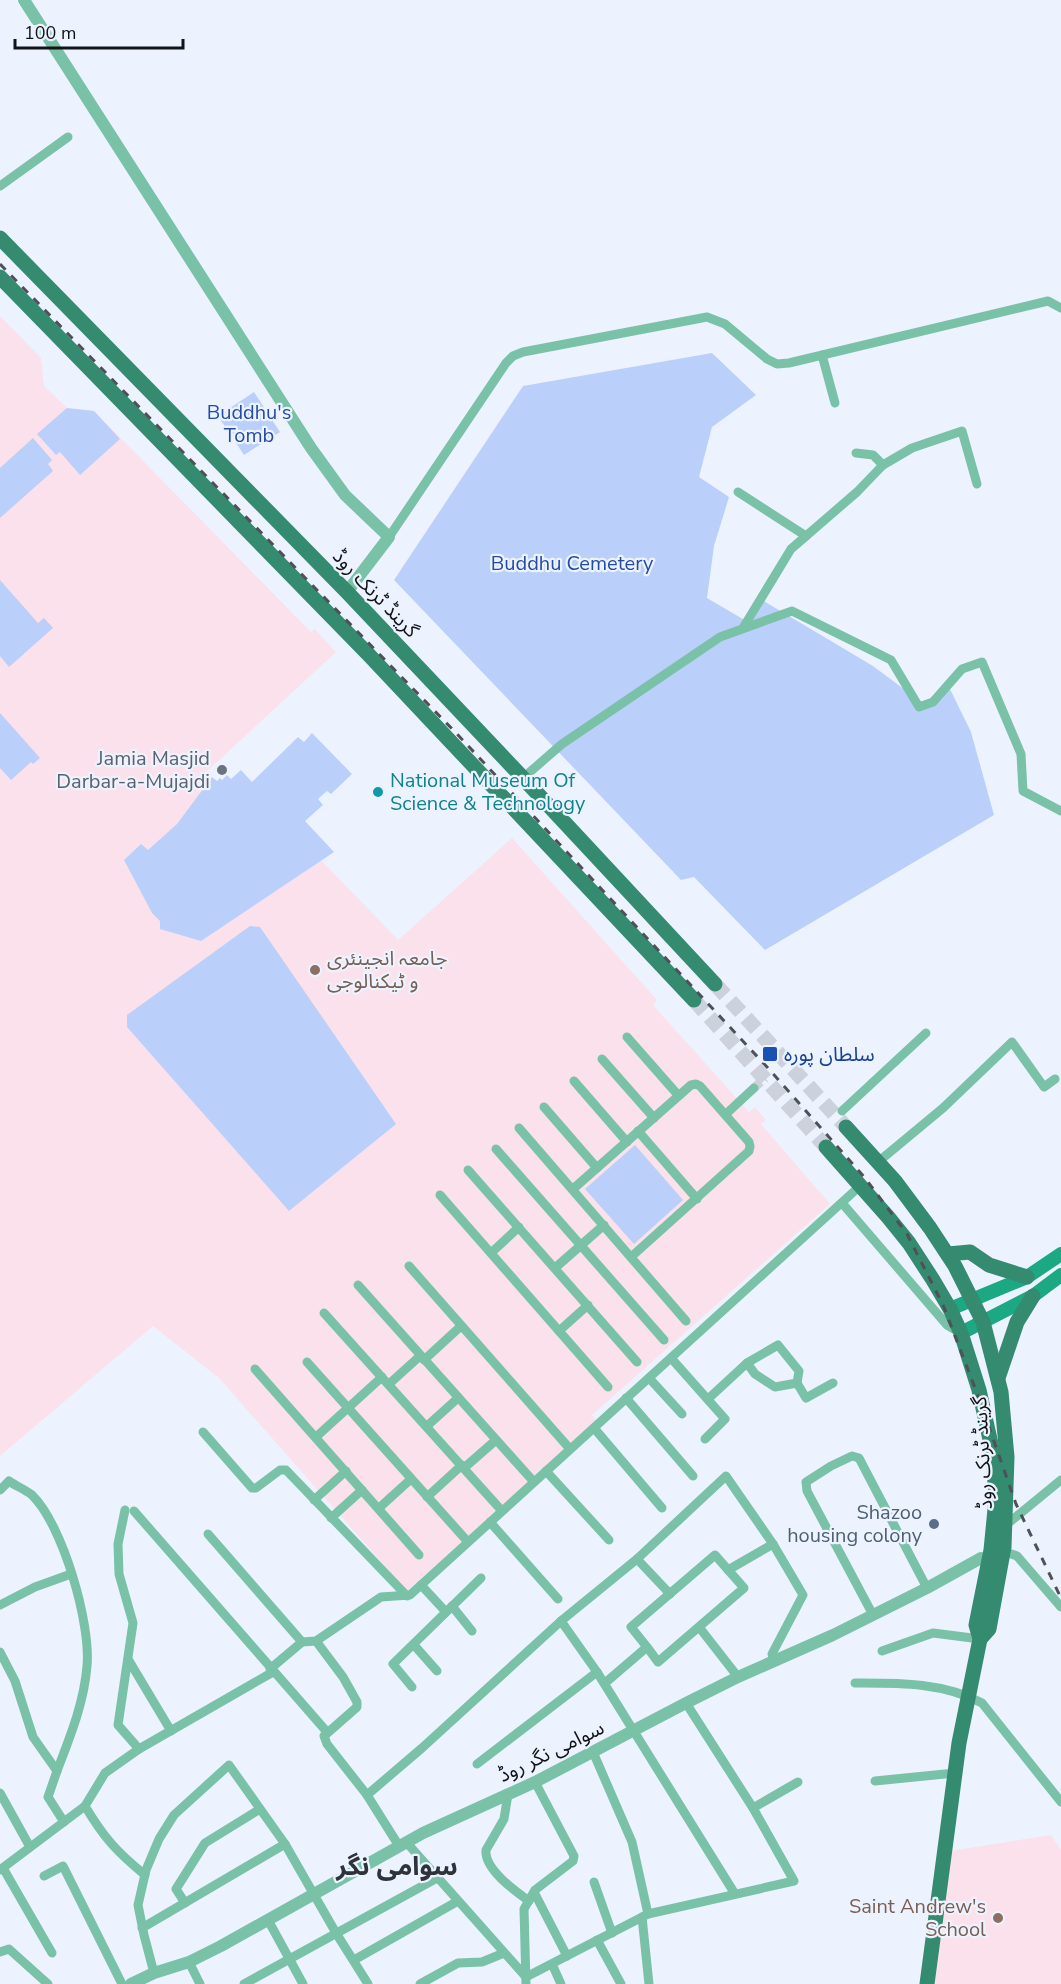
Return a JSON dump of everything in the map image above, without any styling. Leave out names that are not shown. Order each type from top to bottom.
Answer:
[{"type":"main road","name":"گرینڈ ٹرنک روڈ","points":[[0,237],[347,592],[715,984]]},
{"type":"main road","points":[[0,277],[369,655],[694,1000]]},
{"type":"main road","name":"گرینڈ ٹرنک روڈ","points":[[846,1127],[895,1181],[948,1254],[983,1322],[998,1377],[1005,1424],[1007,1457],[1004,1551],[988,1629],[980,1639],[968,1696],[955,1773],[927,1984]]},
{"type":"main road","name":"گرینڈ ٹرنک روڈ","points":[[826,1147],[909,1244],[950,1309],[961,1333],[979,1390],[993,1453],[996,1499],[989,1560],[976,1625],[980,1639]]},
{"type":"main road","points":[[948,1254],[970,1252],[990,1265],[1027,1277]]},
{"type":"main road","points":[[950,1309],[1027,1277],[1061,1254]]},
{"type":"main road","points":[[961,1333],[1034,1296],[1061,1275]]},
{"type":"main road","points":[[998,1377],[1017,1322],[1034,1296]]},
{"type":"street","points":[[24,0],[311,448],[345,495],[389,537]]},
{"type":"street","points":[[0,186],[68,137]]},
{"type":"street","points":[[347,592],[389,537],[506,363],[513,356],[523,352],[707,317],[725,324],[767,359],[777,364],[1048,302],[1061,308]]},
{"type":"street","points":[[822,355],[836,403]]},
{"type":"street","points":[[743,628],[791,549],[857,492],[883,465],[912,448],[962,431],[977,484]]},
{"type":"street","points":[[856,453],[873,455],[883,465]]},
{"type":"street","points":[[738,492],[806,536]]},
{"type":"street","points":[[523,778],[562,744],[720,637],[792,611],[891,660],[919,707],[933,702],[962,669],[982,662],[1021,754],[1023,791],[1061,811]]},
{"type":"street","points":[[842,1111],[926,1033]]},
{"type":"street","points":[[627,1037],[678,1095]]},
{"type":"street","points":[[878,1162],[943,1108],[1012,1042],[1044,1087],[1055,1079]]},
{"type":"street","points":[[602,1059],[654,1118]]},
{"type":"street","points":[[574,1081],[627,1142]]},
{"type":"street","points":[[573,1189],[691,1085],[700,1086],[726,1114],[749,1142],[749,1151],[631,1257]]},
{"type":"street","points":[[726,1114],[754,1088]]},
{"type":"street","points":[[544,1107],[597,1168]]},
{"type":"street","points":[[519,1128],[686,1321]]},
{"type":"street","points":[[638,1131],[697,1200]]},
{"type":"street","points":[[496,1149],[664,1340]]},
{"type":"street","points":[[468,1170],[637,1362]]},
{"type":"street","points":[[52,1953],[1,1868],[86,1806],[105,1773],[139,1749],[271,1670],[302,1642],[316,1641],[381,1598],[406,1596],[421,1585],[860,1186]]},
{"type":"street","points":[[440,1195],[608,1387]]},
{"type":"street","points":[[842,1203],[947,1325],[961,1333]]},
{"type":"street","points":[[555,1268],[604,1226]]},
{"type":"street","points":[[491,1253],[519,1227]]},
{"type":"street","points":[[409,1266],[570,1449]]},
{"type":"street","points":[[358,1285],[534,1482]]},
{"type":"street","points":[[559,1331],[588,1305]]},
{"type":"street","points":[[324,1313],[502,1511]]},
{"type":"street","points":[[316,1437],[348,1408],[422,1358],[461,1326]]},
{"type":"street","points":[[708,1399],[747,1363],[778,1345],[799,1371],[797,1383],[806,1398],[832,1383]]},
{"type":"street","points":[[671,1358],[725,1419],[705,1439]]},
{"type":"street","points":[[307,1362],[468,1542]]},
{"type":"street","points":[[747,1363],[756,1374],[775,1387],[797,1383]]},
{"type":"street","points":[[255,1369],[419,1555]]},
{"type":"street","points":[[649,1378],[682,1414]]},
{"type":"street","points":[[427,1426],[458,1398]]},
{"type":"street","points":[[626,1398],[693,1476]]},
{"type":"street","points":[[594,1428],[662,1508]]},
{"type":"street","points":[[203,1432],[252,1488],[256,1488],[283,1469],[406,1596]]},
{"type":"street","points":[[427,1497],[496,1440]]},
{"type":"street","points":[[873,1615],[807,1491],[806,1482],[831,1466],[852,1456],[859,1458],[927,1588]]},
{"type":"street","points":[[314,1500],[346,1471]]},
{"type":"street","points":[[546,1471],[609,1540]]},
{"type":"street","points":[[367,1795],[561,1621],[637,1559],[726,1476],[773,1544],[803,1595],[772,1654],[774,1661]]},
{"type":"street","points":[[378,1508],[411,1479]]},
{"type":"street","points":[[0,1490],[9,1480],[31,1494],[52,1522],[71,1574],[84,1621],[87,1665],[80,1711],[48,1797],[64,1822]]},
{"type":"street","points":[[1006,1525],[1061,1480]]},
{"type":"street","points":[[331,1518],[362,1490]]},
{"type":"street","points":[[139,1749],[118,1725],[133,1623],[119,1574],[118,1544],[129,1511],[327,1732]]},
{"type":"street","points":[[490,1522],[558,1599]]},
{"type":"street","points":[[208,1534],[302,1642]]},
{"type":"street","points":[[728,1570],[773,1544]]},
{"type":"street","points":[[1004,1551],[1017,1556],[1061,1607]]},
{"type":"street","points":[[715,1555],[728,1570],[744,1588],[658,1662],[631,1628],[715,1555]]},
{"type":"street","name":"سوامی نگر روڈ","points":[[138,1982],[154,1973],[189,1962],[423,1833],[535,1782],[686,1703],[873,1615],[981,1558],[989,1560]]},
{"type":"street","points":[[637,1559],[670,1594]]},
{"type":"street","points":[[0,1605],[35,1587],[71,1574]]},
{"type":"street","points":[[412,1687],[393,1664],[480,1578]]},
{"type":"street","points":[[421,1585],[472,1631]]},
{"type":"street","points":[[561,1621],[605,1683],[735,1894]]},
{"type":"street","points":[[699,1627],[738,1677]]},
{"type":"street","points":[[882,1651],[933,1633],[980,1639]]},
{"type":"street","points":[[316,1641],[343,1677],[357,1702],[357,1707],[324,1736],[327,1744],[403,1844],[458,1901],[526,1981]]},
{"type":"street","points":[[414,1645],[437,1671]]},
{"type":"street","points":[[605,1683],[647,1647]]},
{"type":"street","points":[[0,1652],[15,1681],[33,1737],[57,1771]]},
{"type":"street","points":[[128,1659],[171,1731]]},
{"type":"street","points":[[477,1764],[597,1672]]},
{"type":"street","points":[[855,1683],[903,1683],[938,1688],[968,1696],[982,1703],[1061,1802]]},
{"type":"street","points":[[526,1981],[552,1964],[645,1915],[794,1881],[753,1808],[686,1703]]},
{"type":"street","points":[[593,1752],[632,1842],[645,1915],[649,1984]]},
{"type":"street","points":[[154,1973],[138,1905],[145,1875],[159,1839],[174,1815],[229,1765],[285,1844],[368,1984]]},
{"type":"street","points":[[875,1781],[955,1773]]},
{"type":"street","points":[[526,1981],[525,1909],[534,1892],[573,1860],[574,1856],[535,1782]]},
{"type":"street","points":[[753,1808],[798,1782]]},
{"type":"street","points":[[0,1793],[30,1847]]},
{"type":"street","points":[[508,1794],[504,1819],[486,1850],[486,1855],[502,1882],[529,1901]]},
{"type":"street","points":[[86,1806],[101,1833],[119,1854],[145,1875]]},
{"type":"street","points":[[185,1903],[176,1889],[205,1843],[260,1809]]},
{"type":"street","points":[[142,1928],[285,1844]]},
{"type":"street","points":[[44,1876],[63,1866],[122,1984]]},
{"type":"street","points":[[244,1984],[437,1878]]},
{"type":"street","points":[[594,1882],[612,1933]]},
{"type":"street","points":[[534,1892],[567,1956]]},
{"type":"street","points":[[354,1960],[458,1901]]},
{"type":"street","points":[[268,1920],[303,1984]]},
{"type":"street","points":[[597,1940],[621,1984]]},
{"type":"street","points":[[0,1952],[9,1948],[48,1984]]},
{"type":"street","points":[[420,1984],[458,1963],[482,1962],[504,1953]]},
{"type":"street","points":[[189,1962],[200,1984]]},
{"type":"street","points":[[552,1964],[561,1984]]},
{"type":"shaded area","name":"جامعہ انجینئری و ٹیکنالوجی","points":[[0,316],[41,358],[44,386],[68,409],[94,411],[311,632],[315,629],[336,652],[204,774],[214,786],[254,786],[398,940],[512,838],[657,1000],[653,1005],[749,1112],[755,1107],[766,1120],[761,1124],[830,1204],[592,1415],[596,1421],[407,1591],[219,1378],[153,1326],[0,1456]]},
{"type":"shaded area","name":"Saint Andrew's School","points":[[1051,1835],[1061,1850],[1061,1984],[927,1984],[944,1852]]},
{"type":"green space","name":"Buddhu Cemetery","points":[[712,353],[756,395],[712,427],[699,477],[729,497],[714,546],[707,598],[748,622],[762,600],[873,666],[924,704],[947,683],[971,732],[994,815],[765,950],[694,877],[681,880],[394,580],[523,386]]},
{"type":"green space","name":"Buddhu's Tomb","points":[[254,392],[280,432],[244,455],[218,416]]},
{"type":"green space","points":[[67,408],[94,411],[120,439],[80,475],[60,452],[56,455],[37,434]]},
{"type":"green space","points":[[33,438],[52,460],[48,464],[53,471],[0,518],[0,468]]},
{"type":"green space","points":[[0,580],[38,623],[44,618],[53,628],[9,667],[0,656]]},
{"type":"green space","points":[[0,713],[40,758],[33,764],[31,762],[11,780],[0,768]]},
{"type":"green space","points":[[312,733],[352,774],[331,794],[327,791],[318,799],[323,805],[305,821],[334,852],[201,941],[160,929],[160,921],[152,913],[124,860],[141,844],[148,850],[177,824],[212,777],[217,781],[227,775],[231,779],[241,770],[252,782],[298,737],[304,742]]},
{"type":"green space","points":[[250,926],[260,927],[396,1124],[289,1211],[127,1027],[127,1015]]},
{"type":"green space","points":[[635,1145],[683,1200],[634,1244],[585,1189]]},
{"type":"tunnel","points":[[715,984],[846,1127]]},
{"type":"tunnel","points":[[694,1000],[826,1147]]},
{"type":"tunnel","points":[[754,1088],[765,1078]]},
{"type":"railway","points":[[0,264],[458,735],[767,1067],[865,1178],[907,1234],[943,1305],[1016,1504],[1061,1598]]},
{"type":"place","name":"Jamia Masjid Darbar-a-Mujajdi","points":[[222,770]]},
{"type":"place","name":"National Museum Of Science & Technology","points":[[378,792]]},
{"type":"place","name":"جامعہ انجینئری و ٹیکنالوجی","points":[[315,970]]},
{"type":"place","name":"سلطان پورہ","points":[[770,1054]]},
{"type":"place","name":"Shazoo housing colony","points":[[934,1524]]},
{"type":"place","name":"Saint Andrew's School","points":[[998,1918]]},
{"type":"district","name":"سوامی نگر","points":[[397,1866]]}]
